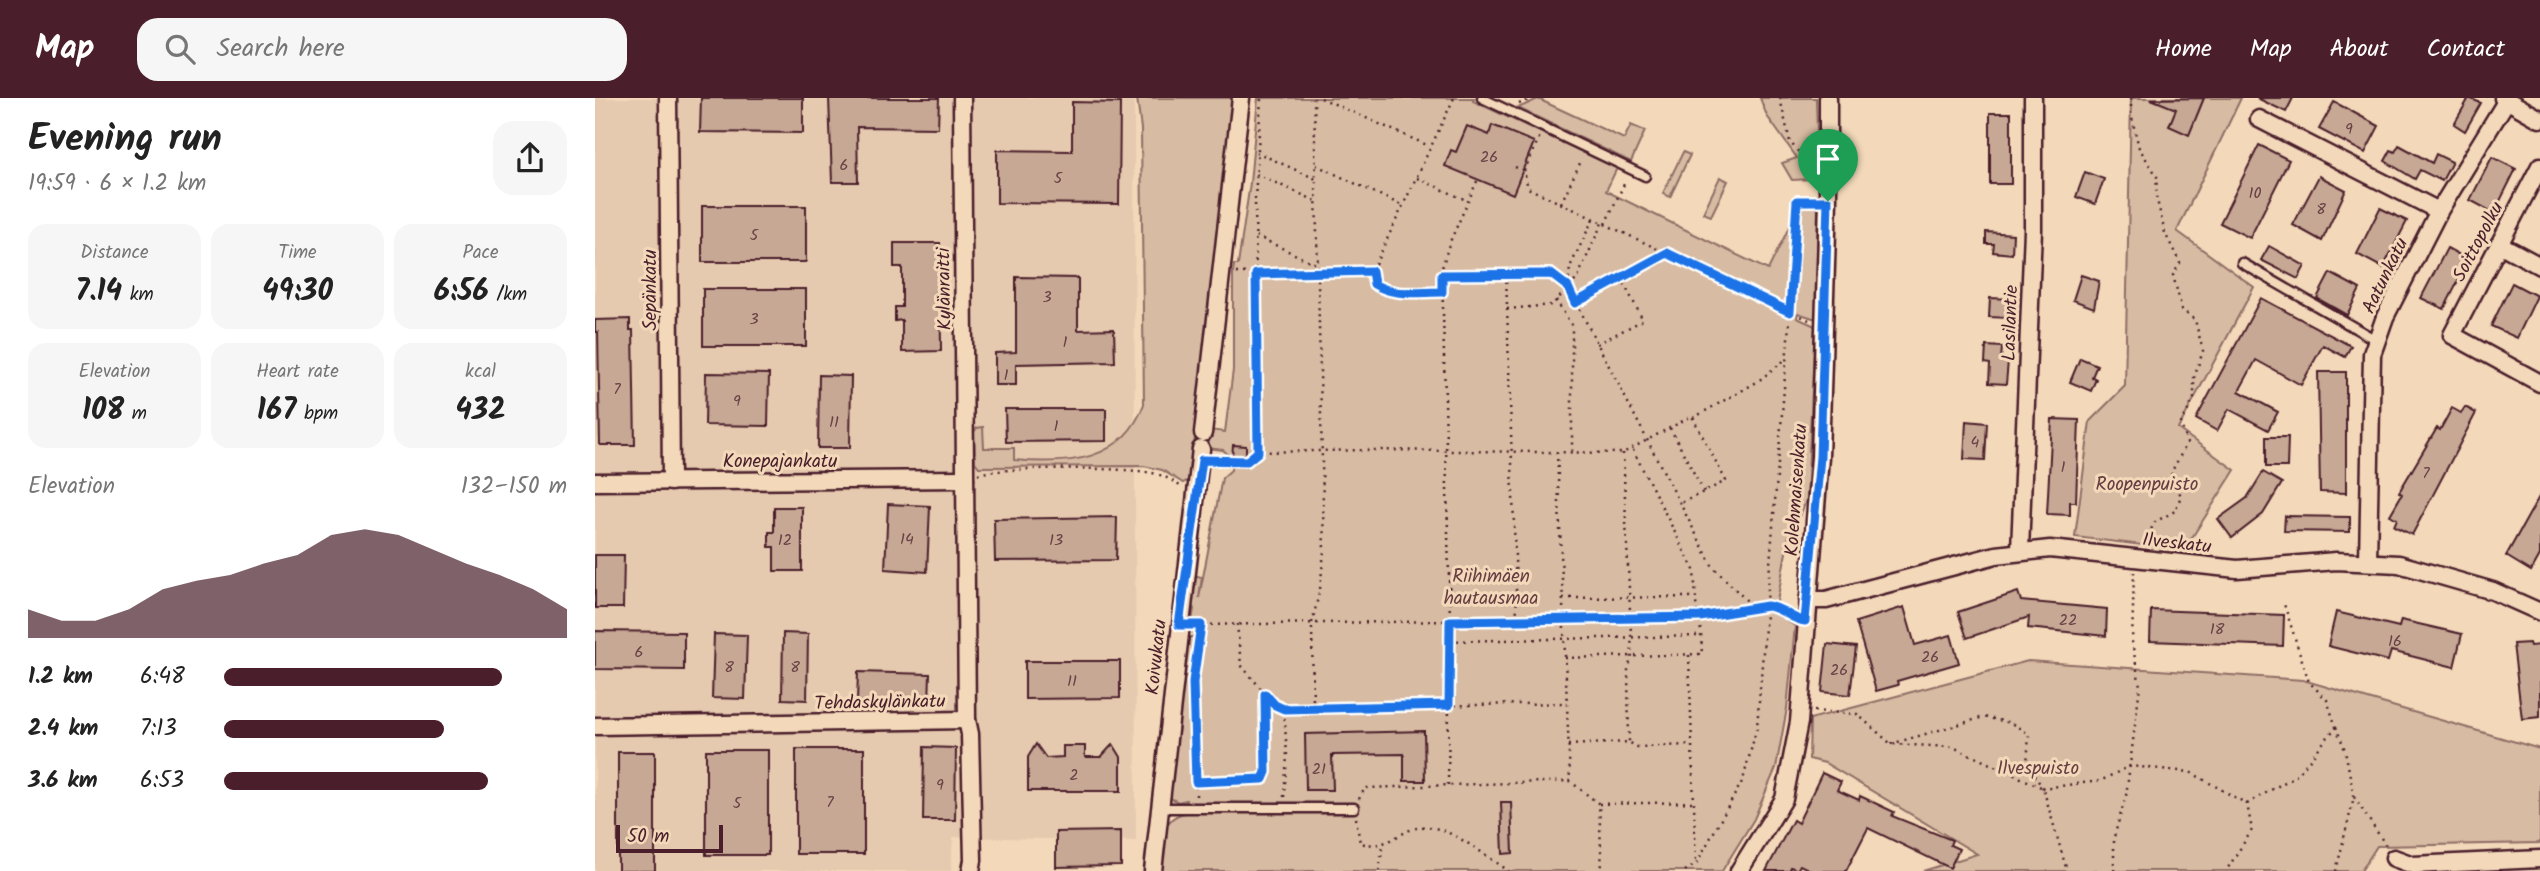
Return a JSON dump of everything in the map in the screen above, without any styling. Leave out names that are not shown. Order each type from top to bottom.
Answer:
[{"type":"street","name":"Sepänkatu","points":[[668,98],[671,482]]},
{"type":"street","name":"Kylänraitti","points":[[962,98],[965,479]]},
{"type":"street","name":"Koivukatu","points":[[1153,871],[1241,98]]},
{"type":"street","name":"Kolehmaisenkatu","points":[[1739,871],[1778,812],[1789,785],[1799,722],[1820,457],[1828,194],[1828,98]]},
{"type":"street","name":"Lasilantie","points":[[2021,550],[2033,230],[2032,98]]},
{"type":"street","points":[[2505,99],[2540,119]]},
{"type":"street","name":"Aatunkatu","points":[[2368,561],[2369,383],[2376,340],[2393,300],[2439,211],[2505,99]]},
{"type":"street","points":[[2259,119],[2439,211]]},
{"type":"street","name":"Soittopolku","points":[[2540,166],[2452,335],[2540,383]]},
{"type":"street","points":[[2499,244],[2540,266]]},
{"type":"street","name":"Konepajankatu","points":[[595,482],[965,479]]},
{"type":"street","name":"Tehdaskylänkatu","points":[[595,726],[967,720],[965,479]]},
{"type":"street","name":"Ilveskatu","points":[[1808,600],[1826,600],[2021,550],[2050,549],[2237,569],[2368,561],[2432,571],[2493,591],[2540,612]]},
{"type":"street","points":[[967,720],[974,860],[971,871]]},
{"type":"street","points":[[2394,858],[2413,865],[2540,859]]},
{"type":"lane","points":[[1482,98],[1645,176]]},
{"type":"lane","points":[[2242,263],[2376,340]]},
{"type":"lane","points":[[1160,808],[1354,808]]},
{"type":"path","points":[[1258,452],[1255,174],[1261,98]]},
{"type":"path","points":[[1313,708],[1312,623],[1323,571],[1314,98]]},
{"type":"path","points":[[1321,98],[1429,146]]},
{"type":"path","points":[[1442,292],[1384,290],[1374,284],[1372,271],[1454,98]]},
{"type":"path","points":[[1685,871],[1696,864],[1748,765],[1757,727],[1797,201],[1828,194],[1790,142],[1780,98]]},
{"type":"path","points":[[2115,871],[2114,837],[2126,796],[2140,686],[2132,642],[2131,604],[2136,559],[2155,522],[2175,511],[2181,496],[2171,473],[2187,443],[2181,424],[2194,399],[2194,378],[2203,351],[2195,320],[2182,310],[2173,275],[2181,263],[2165,233],[2156,196],[2157,176],[2139,148],[2131,98]]},
{"type":"path","points":[[1544,127],[1524,171],[1528,188],[1825,327]]},
{"type":"path","points":[[1561,203],[1587,148]]},
{"type":"path","points":[[1256,152],[1316,178]]},
{"type":"path","points":[[1316,165],[1403,206]]},
{"type":"path","points":[[1515,167],[1524,171]]},
{"type":"path","points":[[1507,309],[1552,305],[1577,279],[1631,169]]},
{"type":"path","points":[[1255,174],[1317,201]]},
{"type":"path","points":[[1417,178],[1468,201]]},
{"type":"path","points":[[1448,785],[1450,621],[1442,275],[1448,244],[1478,179]]},
{"type":"path","points":[[1568,287],[1570,267],[1594,219]]},
{"type":"path","points":[[1256,236],[1318,265]]},
{"type":"path","points":[[1575,303],[1667,253]]},
{"type":"path","points":[[1222,273],[1372,271]]},
{"type":"path","points":[[1506,274],[1517,620]]},
{"type":"path","points":[[1442,275],[1551,274],[1568,287],[1713,568],[1753,607]]},
{"type":"path","points":[[1597,344],[1643,320],[1621,278]]},
{"type":"path","points":[[1556,300],[1571,326],[1572,453]]},
{"type":"path","points":[[1202,447],[1247,461],[1258,452],[1623,453],[1757,382],[1786,359]]},
{"type":"path","points":[[1679,505],[1726,481],[1693,418]]},
{"type":"path","points":[[1670,428],[1704,492]]},
{"type":"path","points":[[1565,658],[1702,654],[1694,570],[1633,450]]},
{"type":"path","points":[[1557,452],[1570,781]]},
{"type":"path","points":[[1623,453],[1632,638],[1632,656],[1628,669],[1629,742]]},
{"type":"path","points":[[965,479],[987,471],[1142,471],[1165,477],[1186,492],[1198,494]]},
{"type":"path","points":[[1563,598],[1696,597]]},
{"type":"path","points":[[2283,601],[2309,682],[2327,701],[2345,750],[2354,797],[2394,858]]},
{"type":"path","points":[[1179,625],[1698,617],[1767,606],[1775,607],[1796,620],[1805,621]]},
{"type":"path","points":[[1237,624],[1238,658],[1265,694],[1275,705],[1284,709],[1567,703]]},
{"type":"path","points":[[1196,808],[1193,682],[1201,625]]},
{"type":"path","points":[[1450,640],[1701,636]]},
{"type":"path","points":[[1689,655],[1696,864]]},
{"type":"path","points":[[1196,782],[1263,779],[1266,772],[1265,694]]},
{"type":"path","points":[[1283,808],[1287,755],[1284,709]]},
{"type":"path","points":[[1811,711],[1857,713],[1891,744],[1953,747],[2043,788],[2100,780],[2130,766],[2190,772],[2248,804]]},
{"type":"path","points":[[1891,744],[1984,717],[2011,723],[2029,734],[2027,765],[2043,788],[2067,871]]},
{"type":"path","points":[[2248,804],[2297,775],[2336,727]]},
{"type":"path","points":[[1568,745],[1629,742],[1636,747],[1691,745]]},
{"type":"path","points":[[1509,871],[1438,828],[1420,827],[1383,844],[1360,843],[1354,808],[1365,788],[1570,781],[1599,804],[1692,802]]},
{"type":"path","points":[[2336,871],[2354,797]]},
{"type":"path","points":[[1599,804],[1601,871]]},
{"type":"path","points":[[2226,871],[2252,830],[2248,804]]},
{"type":"path","points":[[1378,871],[1383,844]]},
{"type":"shaded area","points":[[595,98],[1134,98],[1136,841],[953,837],[951,871],[595,871]]},
{"type":"green space","points":[[1137,98],[1235,98],[1190,479],[1183,483],[1162,470],[1144,466],[979,467],[975,462],[974,432],[977,428],[983,427],[984,448],[1014,448],[1014,460],[1073,460],[1108,449],[1122,438],[1135,423],[1144,404],[1141,129]]},
{"type":"green space","name":"Riihimäen hautausmaa","points":[[1258,98],[1474,98],[1473,101],[1617,168],[1606,191],[1768,270],[1800,205],[1818,204],[1816,319],[1798,313],[1797,318],[1815,326],[1807,498],[1800,516],[1792,519],[1775,613],[1795,626],[1787,708],[1776,768],[1754,819],[1722,871],[1160,871],[1166,827],[1177,816],[1186,813],[1186,800],[1178,802],[1168,797],[1186,637],[1193,637],[1195,621],[1192,621],[1194,609],[1189,602],[1192,575],[1202,577],[1199,598],[1222,478],[1231,470],[1232,458],[1223,450],[1207,448],[1209,430],[1225,432],[1233,370],[1233,273],[1234,265],[1238,265],[1250,183]]},
{"type":"green space","points":[[1760,98],[1816,98],[1818,171],[1812,179],[1792,180],[1782,163],[1797,158],[1767,116]]},
{"type":"green space","name":"Roopenpuisto","points":[[2131,98],[2241,98],[2177,231],[2254,287],[2178,429],[2235,470],[2184,550],[2075,537],[2090,421],[2125,386]]},
{"type":"green space","points":[[1538,99],[1624,139],[1631,125],[1645,131],[1631,162],[1518,108]]},
{"type":"green space","points":[[1683,152],[1690,155],[1670,197],[1663,193]]},
{"type":"green space","points":[[1720,177],[1728,181],[1711,216],[1703,213]]},
{"type":"green space","name":"Ilvespuisto","points":[[2028,661],[2303,680],[2540,749],[2540,843],[2377,846],[2361,871],[1923,871],[1977,854],[1825,763],[1809,759],[1810,719]]},
{"type":"building","points":[[701,98],[803,98],[803,133],[700,132]]},
{"type":"building","points":[[829,98],[939,98],[938,128],[857,127],[858,182],[832,182]]},
{"type":"building","points":[[2204,98],[2189,135],[2169,126],[2176,109],[2151,99]]},
{"type":"building","points":[[2257,98],[2293,98],[2286,112]]},
{"type":"building","points":[[2469,98],[2481,103],[2465,131],[2454,124]]},
{"type":"building","points":[[1072,102],[1120,103],[1119,204],[997,203],[997,150],[1072,151]]},
{"type":"building","points":[[2334,102],[2379,126],[2365,153],[2319,129]]},
{"type":"building","points":[[1990,113],[2011,113],[2011,184],[1990,184]]},
{"type":"building","points":[[1492,125],[1534,142],[1513,194],[1445,166],[1451,150],[1456,152],[1467,126],[1489,135]]},
{"type":"building","points":[[2259,145],[2289,160],[2250,238],[2220,223]]},
{"type":"building","points":[[2399,145],[2432,163],[2436,154],[2452,162],[2442,181],[2420,170],[2415,179],[2385,161],[2391,150],[2395,152]]},
{"type":"building","points":[[2492,157],[2516,169],[2494,213],[2470,200]]},
{"type":"building","points":[[2085,172],[2104,179],[2095,204],[2076,197]]},
{"type":"building","points":[[2319,176],[2346,190],[2322,241],[2293,225]]},
{"type":"building","points":[[702,206],[806,206],[806,262],[702,262]]},
{"type":"building","points":[[2380,208],[2407,221],[2383,268],[2357,254]]},
{"type":"building","points":[[1986,232],[2013,234],[2012,254],[1993,252],[1994,244],[1986,244]]},
{"type":"building","points":[[894,243],[940,243],[941,351],[902,352],[902,320],[895,321],[895,307],[902,307],[902,267],[894,267]]},
{"type":"building","points":[[2269,246],[2305,266],[2298,279],[2261,260]]},
{"type":"building","points":[[2447,248],[2469,260],[2444,309],[2421,298]]},
{"type":"building","points":[[2330,273],[2360,289],[2347,315],[2317,298]]},
{"type":"building","points":[[2081,275],[2099,281],[2094,308],[2073,300]]},
{"type":"building","points":[[1016,277],[1078,278],[1078,330],[1114,329],[1115,362],[1016,364],[1016,385],[995,385],[995,353],[1016,352]]},
{"type":"building","points":[[2512,283],[2537,296],[2517,338],[2491,326]]},
{"type":"building","points":[[703,289],[806,289],[806,346],[703,346]]},
{"type":"building","points":[[1990,298],[2011,299],[2010,318],[1989,317]]},
{"type":"building","points":[[2261,298],[2351,346],[2345,357],[2323,345],[2301,385],[2256,360],[2239,391],[2278,412],[2268,430],[2229,409],[2217,431],[2196,419]]},
{"type":"building","points":[[630,319],[630,330],[633,330],[635,445],[600,445],[598,332],[595,332],[595,320]]},
{"type":"building","points":[[1986,346],[2002,347],[2001,360],[2008,361],[2006,384],[1989,383],[1990,364],[1985,363]]},
{"type":"building","points":[[2080,358],[2097,365],[2092,377],[2096,379],[2091,391],[2070,382]]},
{"type":"building","points":[[2318,372],[2346,372],[2346,493],[2320,492]]},
{"type":"building","points":[[706,373],[769,374],[768,426],[705,425]]},
{"type":"building","points":[[819,375],[851,376],[850,448],[818,448]]},
{"type":"building","points":[[2465,407],[2476,413],[2412,535],[2394,526],[2397,519],[2390,515],[2402,494],[2399,492],[2437,428],[2440,430],[2452,408],[2461,413]]},
{"type":"building","points":[[1005,409],[1106,409],[1106,441],[1006,442]]},
{"type":"building","points":[[2052,419],[2079,420],[2076,502],[2070,502],[2070,515],[2047,514]]},
{"type":"building","points":[[1966,421],[1987,423],[1985,460],[1964,459]]},
{"type":"building","points":[[2266,437],[2288,437],[2287,467],[2266,467]]},
{"type":"building","points":[[1233,445],[1246,446],[1246,458],[1232,458]]},
{"type":"building","points":[[2263,472],[2282,483],[2263,514],[2232,538],[2218,519],[2247,498]]},
{"type":"building","points":[[2540,495],[2540,555],[2531,571],[2506,556]]},
{"type":"building","points":[[888,504],[930,506],[927,572],[885,569]]},
{"type":"building","points":[[774,507],[802,507],[802,571],[774,571],[774,547],[769,547],[769,532],[774,532]]},
{"type":"building","points":[[2285,516],[2350,517],[2350,532],[2284,531]]},
{"type":"building","points":[[1117,517],[1116,560],[995,561],[994,519]]},
{"type":"building","points":[[595,555],[624,555],[623,608],[595,608]]},
{"type":"building","points":[[2018,592],[2021,601],[2107,609],[2106,636],[2028,628],[2029,617],[1967,638],[1958,612]]},
{"type":"building","points":[[1904,607],[1915,645],[1951,635],[1959,663],[1897,681],[1898,685],[1876,691],[1856,622]]},
{"type":"building","points":[[2151,610],[2284,615],[2283,646],[2150,641]]},
{"type":"building","points":[[2336,612],[2399,627],[2401,620],[2462,634],[2454,667],[2391,651],[2388,661],[2328,646]]},
{"type":"building","points":[[595,631],[684,632],[684,670],[595,669]]},
{"type":"building","points":[[783,633],[808,634],[807,700],[782,699]]},
{"type":"building","points":[[714,634],[747,635],[745,699],[712,698]]},
{"type":"building","points":[[2529,643],[2530,646],[2540,645],[2540,717],[2522,719],[2513,644]]},
{"type":"building","points":[[1827,644],[1856,647],[1850,695],[1822,692]]},
{"type":"building","points":[[1025,661],[1120,661],[1120,698],[1025,699]]},
{"type":"building","points":[[858,672],[930,674],[929,703],[857,702]]},
{"type":"building","points":[[1424,731],[1425,781],[1404,781],[1404,754],[1332,755],[1333,790],[1306,790],[1305,734]]},
{"type":"building","points":[[1036,744],[1046,758],[1063,757],[1063,746],[1085,746],[1085,757],[1101,757],[1113,744],[1121,757],[1121,791],[1028,791],[1028,757]]},
{"type":"building","points":[[924,747],[956,748],[955,820],[923,820]]},
{"type":"building","points":[[796,749],[864,749],[864,854],[796,854]]},
{"type":"building","points":[[706,750],[768,750],[768,855],[706,855]]},
{"type":"building","points":[[618,752],[655,752],[655,871],[618,871]]},
{"type":"building","points":[[1822,773],[1841,782],[1837,790],[1859,800],[1860,796],[1894,812],[1892,816],[1952,840],[1950,845],[1959,849],[1950,868],[1868,828],[1846,871],[1812,871],[1800,865],[1797,870],[1791,867],[1789,871],[1766,871],[1793,820],[1798,823]]},
{"type":"building","points":[[1501,802],[1511,802],[1513,853],[1503,854]]},
{"type":"building","points":[[1121,831],[1121,866],[1056,867],[1056,832]]},
{"type":"route","points":[[1797,201],[1828,201],[1820,457],[1805,621],[1796,620],[1775,607],[1767,606],[1700,617],[1450,621],[1449,705],[1284,709],[1275,705],[1265,694],[1266,772],[1263,779],[1196,782],[1193,682],[1201,625],[1179,625],[1202,460],[1247,461],[1258,452],[1256,274],[1372,271],[1374,284],[1384,290],[1403,293],[1442,292],[1442,275],[1551,274],[1568,287],[1575,303],[1667,253],[1790,312],[1797,201]]}]
